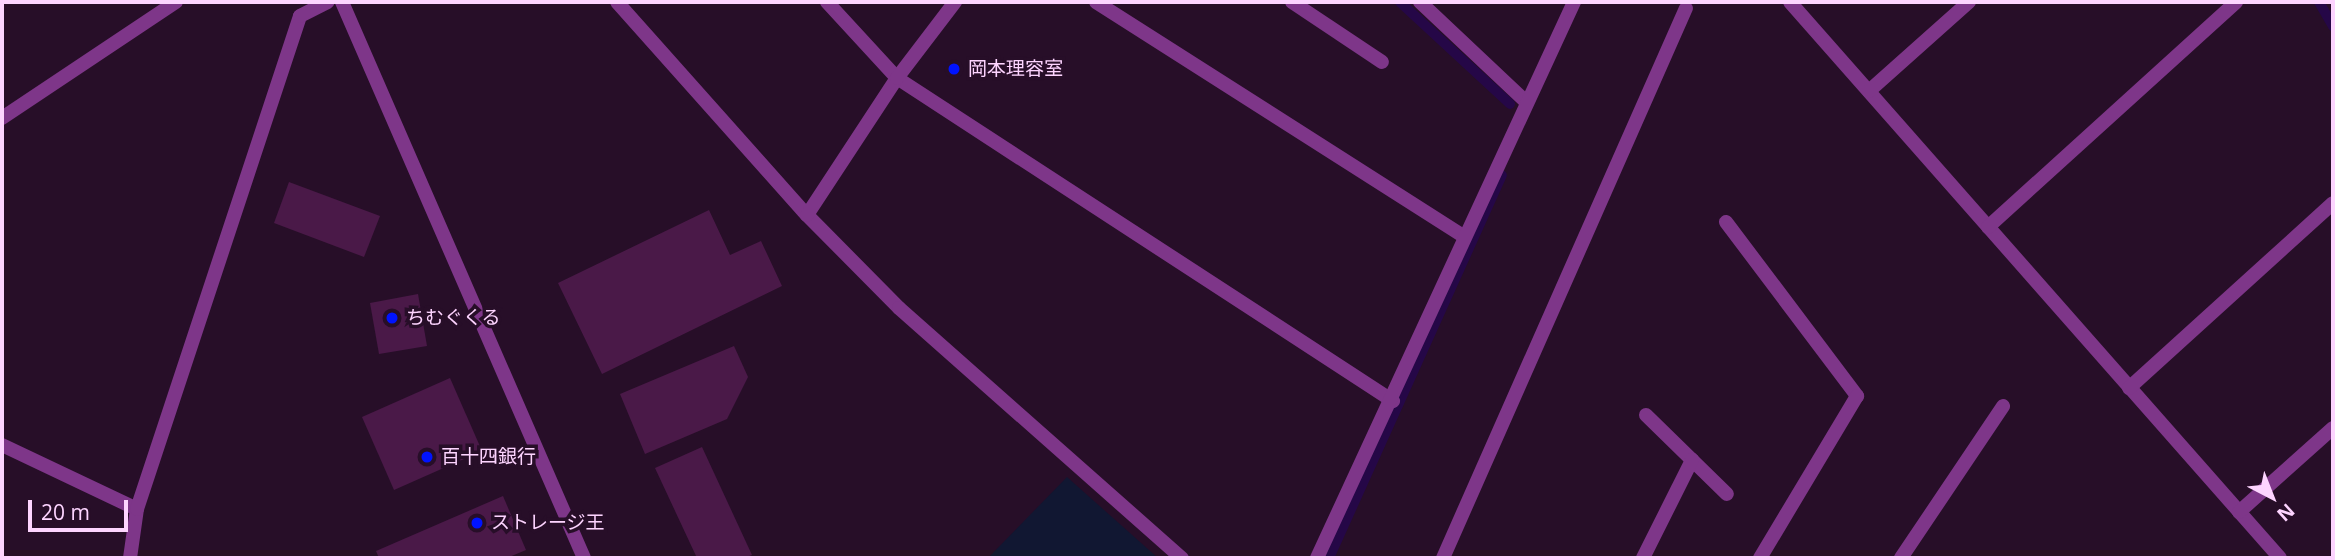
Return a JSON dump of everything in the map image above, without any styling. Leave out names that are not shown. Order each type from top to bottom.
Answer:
[{"type":"street","points":[[2,118],[176,2]]},
{"type":"street","points":[[130,558],[137,509],[300,16],[328,2]]},
{"type":"street","points":[[342,2],[584,558]]},
{"type":"street","points":[[617,2],[807,215],[899,308],[1182,558]]},
{"type":"street","points":[[827,2],[897,78],[1393,401]]},
{"type":"street","points":[[807,215],[897,78],[955,2]]},
{"type":"street","points":[[1096,2],[1465,237]]},
{"type":"street","points":[[1292,2],[1382,62]]},
{"type":"street","points":[[1420,2],[1525,101]]},
{"type":"street","points":[[1317,558],[1393,401],[1525,101],[1574,2]]},
{"type":"street","points":[[1790,2],[2280,558]]},
{"type":"street","points":[[1869,91],[1969,2]]},
{"type":"street","points":[[1988,227],[2236,2]]},
{"type":"street","points":[[1443,558],[1686,8]]},
{"type":"street","points":[[2129,388],[2333,203]]},
{"type":"street","points":[[1727,222],[1857,396],[1760,558]]},
{"type":"street","points":[[1901,558],[2003,406]]},
{"type":"street","points":[[1646,415],[1727,495]]},
{"type":"street","points":[[2239,512],[2333,428]]},
{"type":"street","points":[[2,445],[137,509]]},
{"type":"street","points":[[1643,558],[1692,460]]},
{"type":"shaded area","points":[[1067,477],[1158,558],[988,558]]},
{"type":"building","points":[[289,182],[380,216],[364,257],[274,223]]},
{"type":"building","points":[[709,210],[730,255],[761,241],[782,286],[602,374],[558,283]]},
{"type":"building","points":[[418,294],[427,346],[379,354],[370,303]]},
{"type":"building","points":[[734,346],[748,377],[727,419],[645,454],[620,394]]},
{"type":"building","points":[[450,378],[482,451],[394,490],[362,417]]},
{"type":"building","points":[[702,447],[752,555],[744,558],[697,558],[655,468]]},
{"type":"building","name":"ストレージ王","points":[[503,496],[526,550],[507,558],[379,558],[376,551]]},
{"type":"waterway","points":[[1400,2],[1510,104]]},
{"type":"waterway","points":[[2319,2],[2333,26]]},
{"type":"waterway","points":[[1329,558],[1502,175]]},
{"type":"place","name":"岡本理容室","points":[[954,69]]},
{"type":"place","name":"ちむぐくる","points":[[392,318]]},
{"type":"place","name":"百十四銀行","points":[[427,457]]},
{"type":"place","name":"ストレージ王","points":[[477,523]]}]
